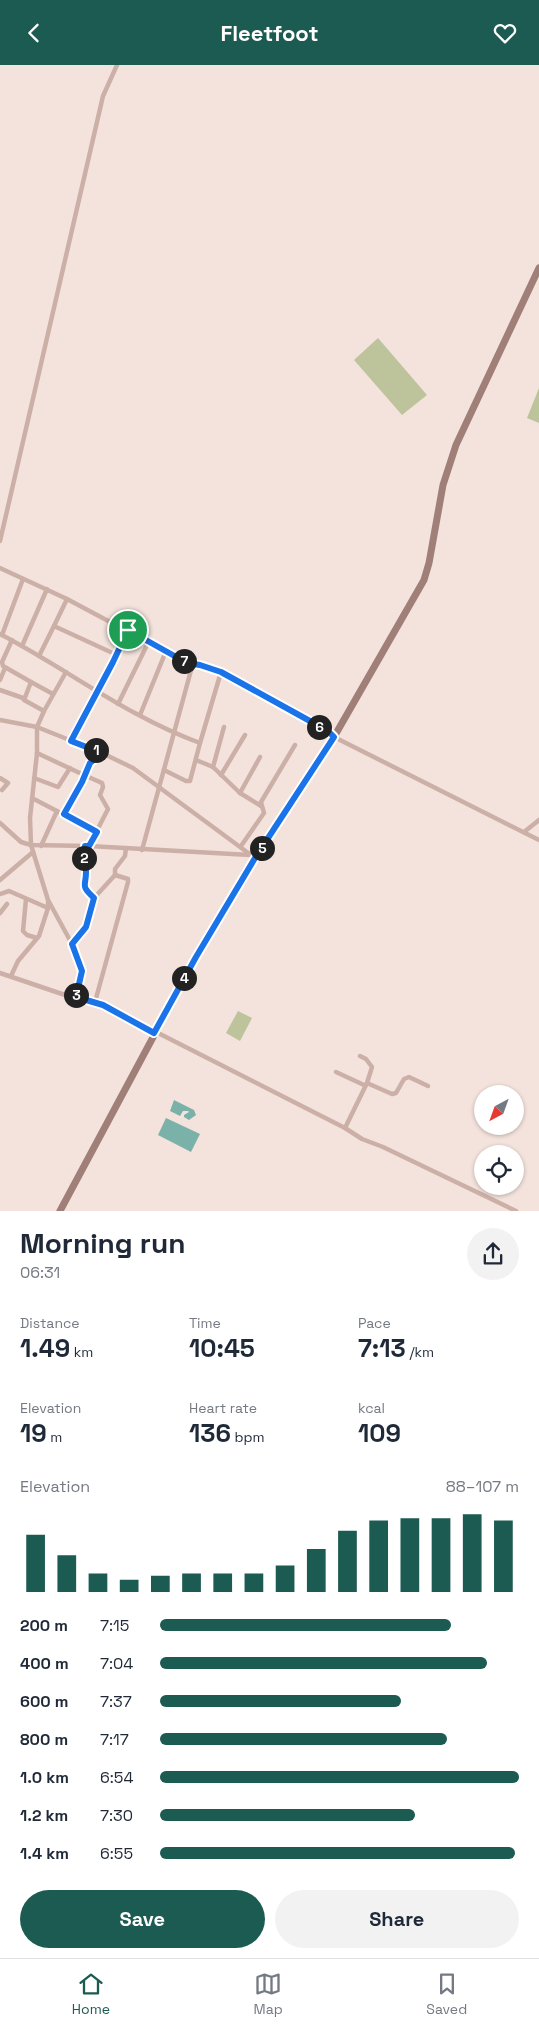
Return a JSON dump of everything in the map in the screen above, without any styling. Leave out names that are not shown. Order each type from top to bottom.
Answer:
[{"type":"street","points":[[0,541],[103,96],[117,65]]},
{"type":"street","points":[[60,1211],[154,1033],[253,857],[334,737],[425,577],[443,485],[456,445],[539,268]]},
{"type":"street","points":[[0,568],[67,599],[187,663],[193,663],[221,672],[328,731],[334,737],[539,840]]},
{"type":"street","points":[[24,579],[1,635],[118,704],[175,734],[200,743]]},
{"type":"street","points":[[22,646],[47,589]]},
{"type":"street","points":[[39,656],[67,599]]},
{"type":"street","points":[[54,626],[117,655]]},
{"type":"street","points":[[71,741],[117,655],[128,630]]},
{"type":"street","points":[[1,677],[4,668],[2,662],[12,640]]},
{"type":"street","points":[[118,704],[148,641]]},
{"type":"street","points":[[140,715],[166,651]]},
{"type":"street","points":[[142,850],[193,663]]},
{"type":"street","points":[[4,668],[53,694]]},
{"type":"street","points":[[66,672],[37,727],[31,845],[48,900],[72,944],[82,971],[76,997]]},
{"type":"street","points":[[164,770],[189,782],[193,774],[221,672]]},
{"type":"street","points":[[23,698],[31,682]]},
{"type":"street","points":[[0,690],[23,698],[44,711]]},
{"type":"street","points":[[0,720],[37,727],[102,753],[140,772],[241,846],[253,857]]},
{"type":"street","points":[[213,767],[224,727]]},
{"type":"street","points":[[221,775],[245,735]]},
{"type":"street","points":[[241,846],[264,813],[261,802],[295,745]]},
{"type":"street","points":[[37,753],[102,783],[103,787],[100,795],[108,807],[97,832],[87,846],[84,858],[86,872],[84,884],[94,898]]},
{"type":"street","points":[[64,814],[93,759],[102,753]]},
{"type":"street","points":[[240,793],[260,757]]},
{"type":"street","points":[[196,760],[213,767],[240,793],[261,806]]},
{"type":"street","points":[[34,778],[58,787],[70,768]]},
{"type":"street","points":[[0,777],[8,783],[2,790]]},
{"type":"street","points":[[32,798],[97,832]]},
{"type":"street","points":[[41,845],[57,811]]},
{"type":"street","points":[[524,832],[539,820]]},
{"type":"street","points":[[0,823],[22,842],[31,845],[126,848],[253,857]]},
{"type":"street","points":[[72,944],[86,927],[94,898],[115,875],[115,869],[126,856],[126,848]]},
{"type":"street","points":[[0,880],[33,852]]},
{"type":"street","points":[[95,1002],[128,882],[128,879],[115,875]]},
{"type":"street","points":[[0,894],[9,891],[48,908]]},
{"type":"street","points":[[26,899],[23,931],[27,935],[38,938]]},
{"type":"street","points":[[11,976],[18,961],[31,943],[38,938],[48,908],[48,900]]},
{"type":"street","points":[[0,913],[7,904]]},
{"type":"street","points":[[0,973],[95,1002],[346,1129],[362,1139],[383,1147],[516,1211]]},
{"type":"street","points":[[346,1129],[372,1067],[366,1059],[360,1056]]},
{"type":"street","points":[[336,1072],[392,1094],[396,1093],[404,1079],[409,1077],[428,1086]]},
{"type":"green space","points":[[378,338],[427,395],[402,415],[354,360]]},
{"type":"green space","points":[[539,388],[539,423],[527,418]]},
{"type":"green space","points":[[238,1011],[252,1018],[240,1041],[226,1033]]},
{"type":"water","points":[[174,1100],[194,1110],[196,1115],[189,1120],[184,1117],[188,1111],[183,1111],[180,1116],[170,1111]]},
{"type":"water","points":[[166,1118],[200,1134],[191,1152],[158,1135]]},
{"type":"route","points":[[128,630],[187,663],[193,663],[221,672],[328,731],[334,737],[255,858],[196,957],[154,1033],[103,1005],[76,997],[82,971],[72,944],[86,927],[94,898],[84,884],[86,872],[84,858],[85,846],[89,846],[97,832],[64,814],[82,782],[90,763],[102,753],[71,741],[117,655],[128,630]]}]
